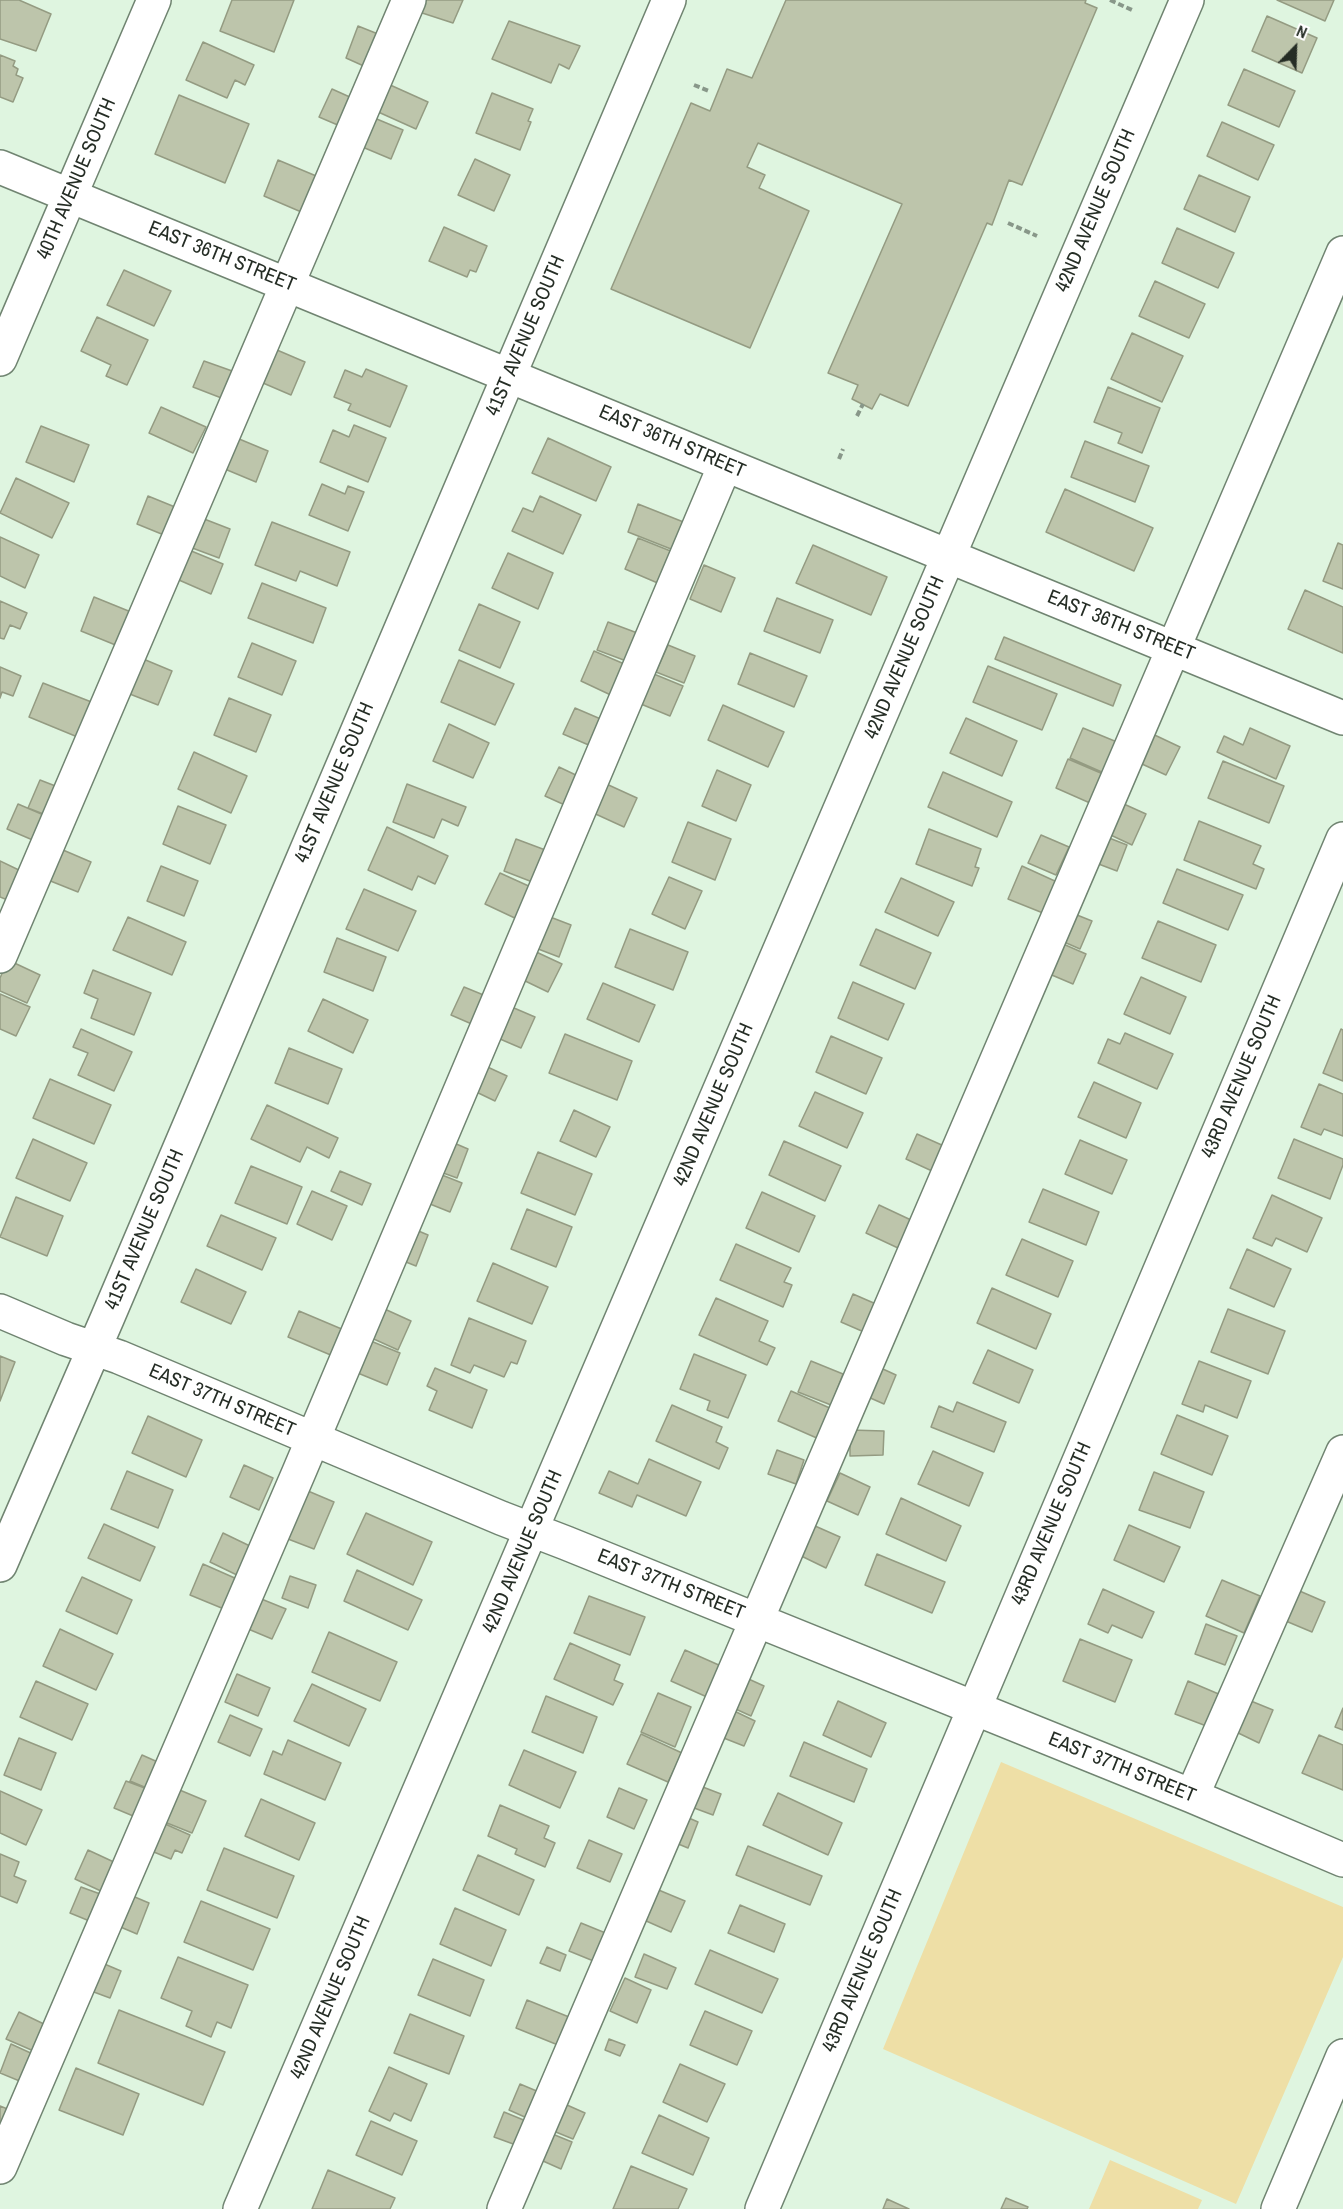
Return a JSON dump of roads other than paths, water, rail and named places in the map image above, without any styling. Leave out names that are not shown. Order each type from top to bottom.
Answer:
[{"type":"street","name":"40TH AVENUE SOUTH","points":[[0,358],[154,0]]},
{"type":"street","points":[[0,956],[409,0]]},
{"type":"street","name":"41ST AVENUE SOUTH","points":[[0,1565],[669,0]]},
{"type":"street","name":"42ND AVENUE SOUTH","points":[[240,2209],[1187,0]]},
{"type":"street","name":"EAST 36TH STREET","points":[[0,167],[510,374],[725,465],[823,503],[1343,718]]},
{"type":"street","points":[[504,2209],[1172,647],[1343,253]]},
{"type":"street","points":[[0,2167],[312,1440],[725,465]]},
{"type":"street","name":"43RD AVENUE SOUTH","points":[[762,2209],[1343,839]]},
{"type":"street","name":"EAST 37TH STREET","points":[[0,1311],[501,1518],[1192,1796],[1343,1860]]},
{"type":"street","points":[[1192,1796],[1343,1452]]},
{"type":"street","points":[[1278,2209],[1343,2056]]}]
